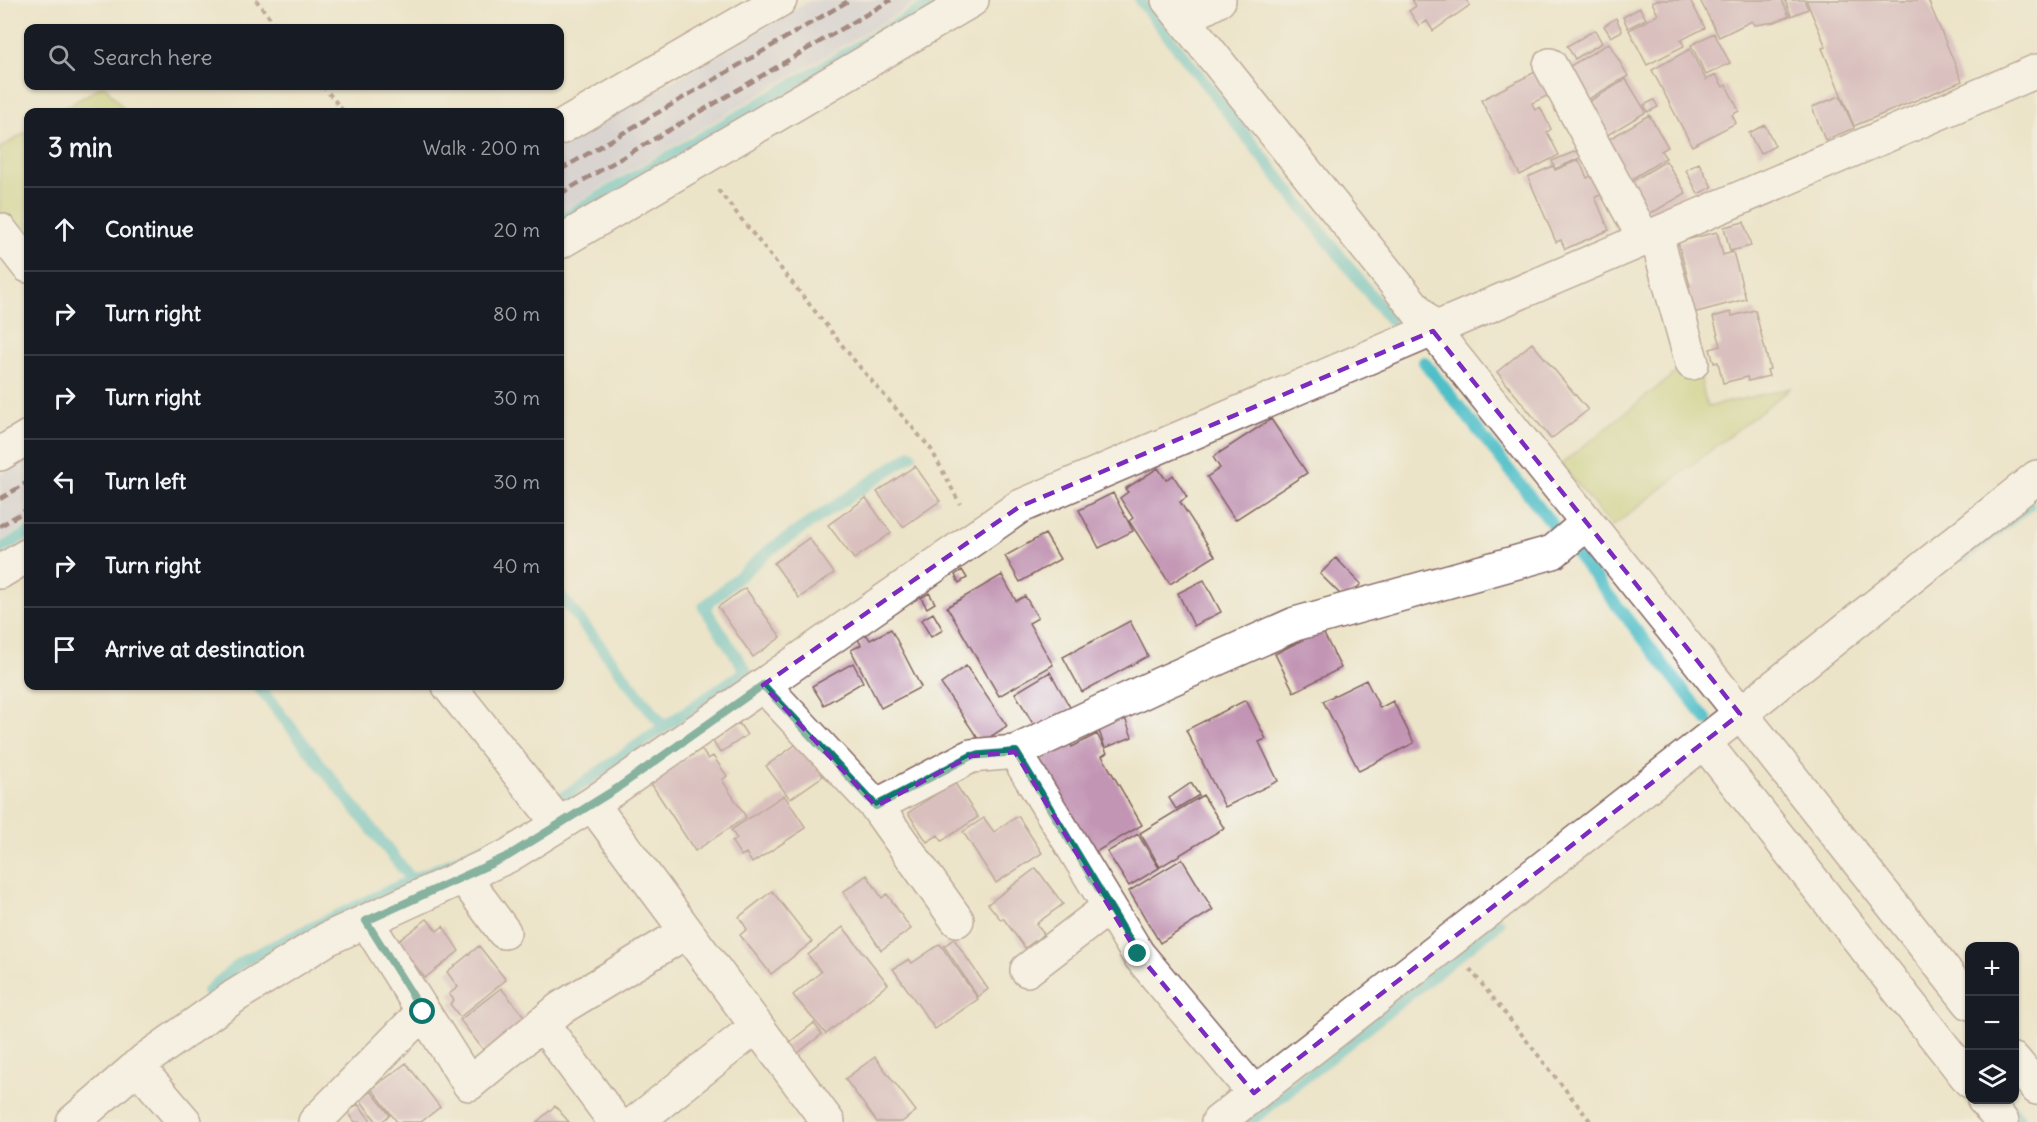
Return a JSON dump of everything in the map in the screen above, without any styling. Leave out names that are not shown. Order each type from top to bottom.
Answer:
[{"type":"street","points":[[564,126],[780,0]]},
{"type":"street","points":[[564,240],[972,0]]},
{"type":"street","points":[[1219,0],[1176,10],[1965,997]]},
{"type":"street","points":[[1550,65],[1651,237],[1692,363]]},
{"type":"street","points":[[72,1122],[137,1066],[235,996],[327,939],[508,856],[592,804],[1019,507],[2037,71]]},
{"type":"street","points":[[0,230],[24,261]]},
{"type":"street","points":[[0,454],[24,439]]},
{"type":"street","points":[[1218,1122],[2033,487]]},
{"type":"street","points":[[876,806],[971,756],[1016,752],[1295,624],[1553,552],[1587,523]]},
{"type":"street","points":[[0,572],[24,557]]},
{"type":"street","points":[[763,685],[876,806],[957,920]]},
{"type":"street","points":[[452,690],[559,824]]},
{"type":"street","points":[[1704,742],[1965,1075]]},
{"type":"street","points":[[1016,752],[1138,954],[1254,1093]]},
{"type":"street","points":[[592,804],[828,1122]]},
{"type":"street","points":[[463,876],[504,932]]},
{"type":"street","points":[[1027,970],[1109,907]]},
{"type":"street","points":[[366,921],[469,1084],[561,1008],[686,932]]},
{"type":"street","points":[[315,1122],[423,1012]]},
{"type":"street","points":[[542,1023],[615,1122]]},
{"type":"street","points":[[636,1122],[757,1026]]},
{"type":"street","points":[[137,1066],[185,1122]]},
{"type":"street","points":[[2019,1066],[2037,1089]]},
{"type":"street","points":[[1987,1104],[2002,1122]]},
{"type":"path","points":[[256,0],[275,24]]},
{"type":"path","points":[[326,90],[341,108]]},
{"type":"path","points":[[696,162],[858,365],[931,449],[977,537]]},
{"type":"path","points":[[1468,966],[1591,1122]]},
{"type":"highlighted area","points":[[1433,331],[1740,714],[1254,1093],[1138,954],[1015,752],[971,756],[876,806],[763,685],[1019,507]]},
{"type":"shaded area","points":[[811,0],[921,0],[564,210],[564,145]]},
{"type":"shaded area","points":[[24,460],[24,526],[0,541],[0,475]]},
{"type":"green space","points":[[95,90],[108,90],[123,108],[65,108]]},
{"type":"green space","points":[[24,133],[24,247],[0,216],[0,148]]},
{"type":"green space","points":[[1698,366],[1707,407],[1791,388],[1612,527],[1561,464],[1679,370]]},
{"type":"building","points":[[1412,0],[1466,0],[1470,5],[1433,31],[1427,21],[1419,26],[1409,11],[1416,6]]},
{"type":"building","points":[[1690,0],[1705,28],[1681,40],[1684,46],[1647,65],[1629,30],[1658,15],[1652,2]]},
{"type":"building","points":[[1700,0],[1782,0],[1789,16],[1775,22],[1755,25],[1752,21],[1719,37]]},
{"type":"building","points":[[1785,0],[1804,0],[1808,9],[1791,16]]},
{"type":"building","points":[[1806,0],[1928,0],[1962,81],[1854,126],[1822,48],[1826,47]]},
{"type":"building","points":[[1640,8],[1646,19],[1628,28],[1623,17]]},
{"type":"building","points":[[1616,18],[1622,31],[1611,37],[1604,26]]},
{"type":"building","points":[[1595,30],[1602,43],[1575,59],[1567,46]]},
{"type":"building","points":[[1714,33],[1730,63],[1706,75],[1691,45]]},
{"type":"building","points":[[1609,43],[1628,76],[1584,102],[1565,69]]},
{"type":"building","points":[[1690,49],[1706,80],[1716,75],[1723,87],[1726,85],[1739,111],[1732,115],[1736,123],[1692,146],[1652,70]]},
{"type":"building","points":[[1537,71],[1549,95],[1532,103],[1535,110],[1540,107],[1551,129],[1547,132],[1559,155],[1520,175],[1481,100]]},
{"type":"building","points":[[1626,79],[1646,112],[1604,137],[1585,104]]},
{"type":"building","points":[[1840,96],[1854,128],[1825,140],[1812,107]]},
{"type":"building","points":[[1654,100],[1658,107],[1648,112],[1644,105]]},
{"type":"building","points":[[1649,115],[1668,147],[1661,151],[1666,158],[1630,180],[1606,141]]},
{"type":"building","points":[[1765,125],[1775,146],[1760,154],[1749,133]]},
{"type":"building","points":[[1581,149],[1584,156],[1555,169],[1552,161]]},
{"type":"building","points":[[1579,160],[1587,178],[1593,175],[1601,195],[1595,197],[1609,230],[1565,249],[1561,240],[1556,242],[1528,177],[1553,166],[1555,170]]},
{"type":"building","points":[[1666,161],[1686,193],[1650,214],[1631,182]]},
{"type":"building","points":[[1699,163],[1712,187],[1698,194],[1686,170]]},
{"type":"building","points":[[1744,222],[1751,246],[1730,251],[1724,227]]},
{"type":"building","points":[[1717,232],[1723,255],[1733,252],[1746,299],[1689,314],[1682,288],[1690,286],[1678,242]]},
{"type":"building","points":[[1755,310],[1770,369],[1767,370],[1769,376],[1748,381],[1747,377],[1723,383],[1718,362],[1714,363],[1710,349],[1721,346],[1713,317],[1731,312],[1732,316]]},
{"type":"building","points":[[1532,343],[1588,410],[1551,439],[1497,372]]},
{"type":"building","points":[[1271,419],[1307,473],[1235,520],[1207,477],[1220,468],[1213,457]]},
{"type":"building","points":[[915,466],[940,501],[903,527],[877,492]]},
{"type":"building","points":[[1158,468],[1166,480],[1173,475],[1187,497],[1180,502],[1215,556],[1170,584],[1129,521],[1133,518],[1120,498],[1128,492],[1125,489]]},
{"type":"building","points":[[1113,493],[1133,531],[1099,548],[1079,510]]},
{"type":"building","points":[[866,498],[891,533],[854,559],[828,525]]},
{"type":"building","points":[[1045,534],[1060,559],[1020,582],[1005,556]]},
{"type":"building","points":[[809,538],[834,573],[799,598],[774,563]]},
{"type":"building","points":[[1336,558],[1361,584],[1345,599],[1320,574]]},
{"type":"building","points":[[962,570],[967,578],[959,583],[955,575]]},
{"type":"building","points":[[1002,575],[1016,601],[1025,596],[1038,618],[1029,623],[1053,665],[999,696],[947,607]]},
{"type":"building","points":[[1204,580],[1221,612],[1194,626],[1178,593]]},
{"type":"building","points":[[745,588],[781,637],[753,657],[718,607]]},
{"type":"building","points":[[929,593],[935,603],[927,608],[921,598]]},
{"type":"building","points":[[933,613],[943,630],[931,637],[921,620]]},
{"type":"building","points":[[1130,621],[1148,656],[1082,692],[1063,657]]},
{"type":"building","points":[[891,629],[921,687],[881,708],[851,650],[861,645],[858,639],[866,634],[870,640]]},
{"type":"building","points":[[1322,630],[1341,668],[1294,692],[1275,654]]},
{"type":"building","points":[[853,663],[863,682],[824,705],[812,686]]},
{"type":"building","points":[[966,666],[1007,726],[981,743],[941,684]]},
{"type":"building","points":[[1050,672],[1071,709],[1036,729],[1015,693]]},
{"type":"building","points":[[1366,680],[1380,708],[1393,701],[1414,743],[1359,771],[1323,701]]},
{"type":"building","points":[[1246,700],[1266,739],[1259,742],[1278,781],[1225,807],[1186,730]]},
{"type":"building","points":[[1125,718],[1132,737],[1105,748],[1098,728]]},
{"type":"building","points":[[739,723],[747,735],[720,753],[712,740]]},
{"type":"building","points":[[1097,734],[1107,753],[1102,756],[1142,825],[1094,853],[1039,760],[1070,743],[1072,747]]},
{"type":"building","points":[[798,743],[823,776],[790,799],[766,766]]},
{"type":"building","points":[[701,749],[708,759],[713,756],[727,776],[722,780],[746,817],[695,851],[650,782]]},
{"type":"building","points":[[954,782],[978,817],[942,841],[938,835],[927,842],[908,813]]},
{"type":"building","points":[[1191,783],[1199,795],[1176,809],[1169,798]]},
{"type":"building","points":[[784,795],[806,828],[752,863],[746,853],[741,856],[732,842],[737,839],[731,830]]},
{"type":"building","points":[[1203,795],[1224,828],[1160,867],[1140,833]]},
{"type":"building","points":[[1018,816],[1042,853],[996,883],[963,832],[984,818],[994,832]]},
{"type":"building","points":[[1138,834],[1159,868],[1129,886],[1107,852]]},
{"type":"building","points":[[1182,859],[1213,910],[1160,943],[1129,891]]},
{"type":"building","points":[[1036,868],[1063,904],[1036,924],[1044,934],[1025,948],[1003,918],[1001,920],[988,904]]},
{"type":"building","points":[[867,875],[882,898],[887,894],[911,929],[881,950],[843,892]]},
{"type":"building","points":[[772,891],[812,942],[771,974],[740,935],[747,929],[739,917]]},
{"type":"building","points":[[427,919],[437,931],[443,926],[459,951],[425,978],[397,942]]},
{"type":"building","points":[[843,927],[888,984],[826,1034],[793,995],[821,972],[808,955]]},
{"type":"building","points":[[954,939],[988,989],[978,997],[944,946]]},
{"type":"building","points":[[940,944],[978,999],[935,1029],[893,969],[909,959],[912,963]]},
{"type":"building","points":[[479,946],[506,980],[460,1017],[450,1004],[454,1000],[449,994],[458,987],[447,972]]},
{"type":"building","points":[[501,988],[528,1021],[485,1052],[460,1020]]},
{"type":"building","points":[[814,1023],[822,1034],[793,1057],[785,1046]]},
{"type":"building","points":[[875,1057],[916,1111],[902,1122],[877,1122],[845,1079]]},
{"type":"building","points":[[406,1063],[440,1107],[421,1122],[397,1122],[372,1089]]},
{"type":"building","points":[[371,1091],[390,1115],[381,1122],[377,1122],[360,1100]]},
{"type":"building","points":[[358,1104],[372,1122],[355,1122],[348,1112]]},
{"type":"building","points":[[555,1106],[569,1122],[537,1122]]},
{"type":"waterway","points":[[564,218],[938,0]]},
{"type":"waterway","points":[[1140,0],[1390,320]]},
{"type":"waterway","points":[[1424,362],[1556,529]]},
{"type":"waterway","points":[[564,600],[664,727],[746,671],[704,607],[771,549],[911,455]]},
{"type":"waterway","points":[[1964,556],[2029,505]]},
{"type":"waterway","points":[[0,549],[24,535]]},
{"type":"waterway","points":[[1578,556],[1707,720]]},
{"type":"waterway","points":[[261,690],[412,880],[495,843]]},
{"type":"waterway","points":[[562,798],[664,727]]},
{"type":"waterway","points":[[208,991],[243,961],[412,880]]},
{"type":"waterway","points":[[1249,1122],[1499,923]]},
{"type":"waterway","points":[[2008,1104],[2022,1122]]},
{"type":"railway","points":[[564,168],[850,0]]},
{"type":"railway","points":[[564,192],[891,0]]},
{"type":"railway","points":[[0,499],[24,484]]},
{"type":"railway","points":[[0,526],[24,511]]},
{"type":"route","points":[[423,1012],[366,921],[508,856],[616,789],[763,685],[876,806],[971,756],[1016,752],[1138,954]]}]
